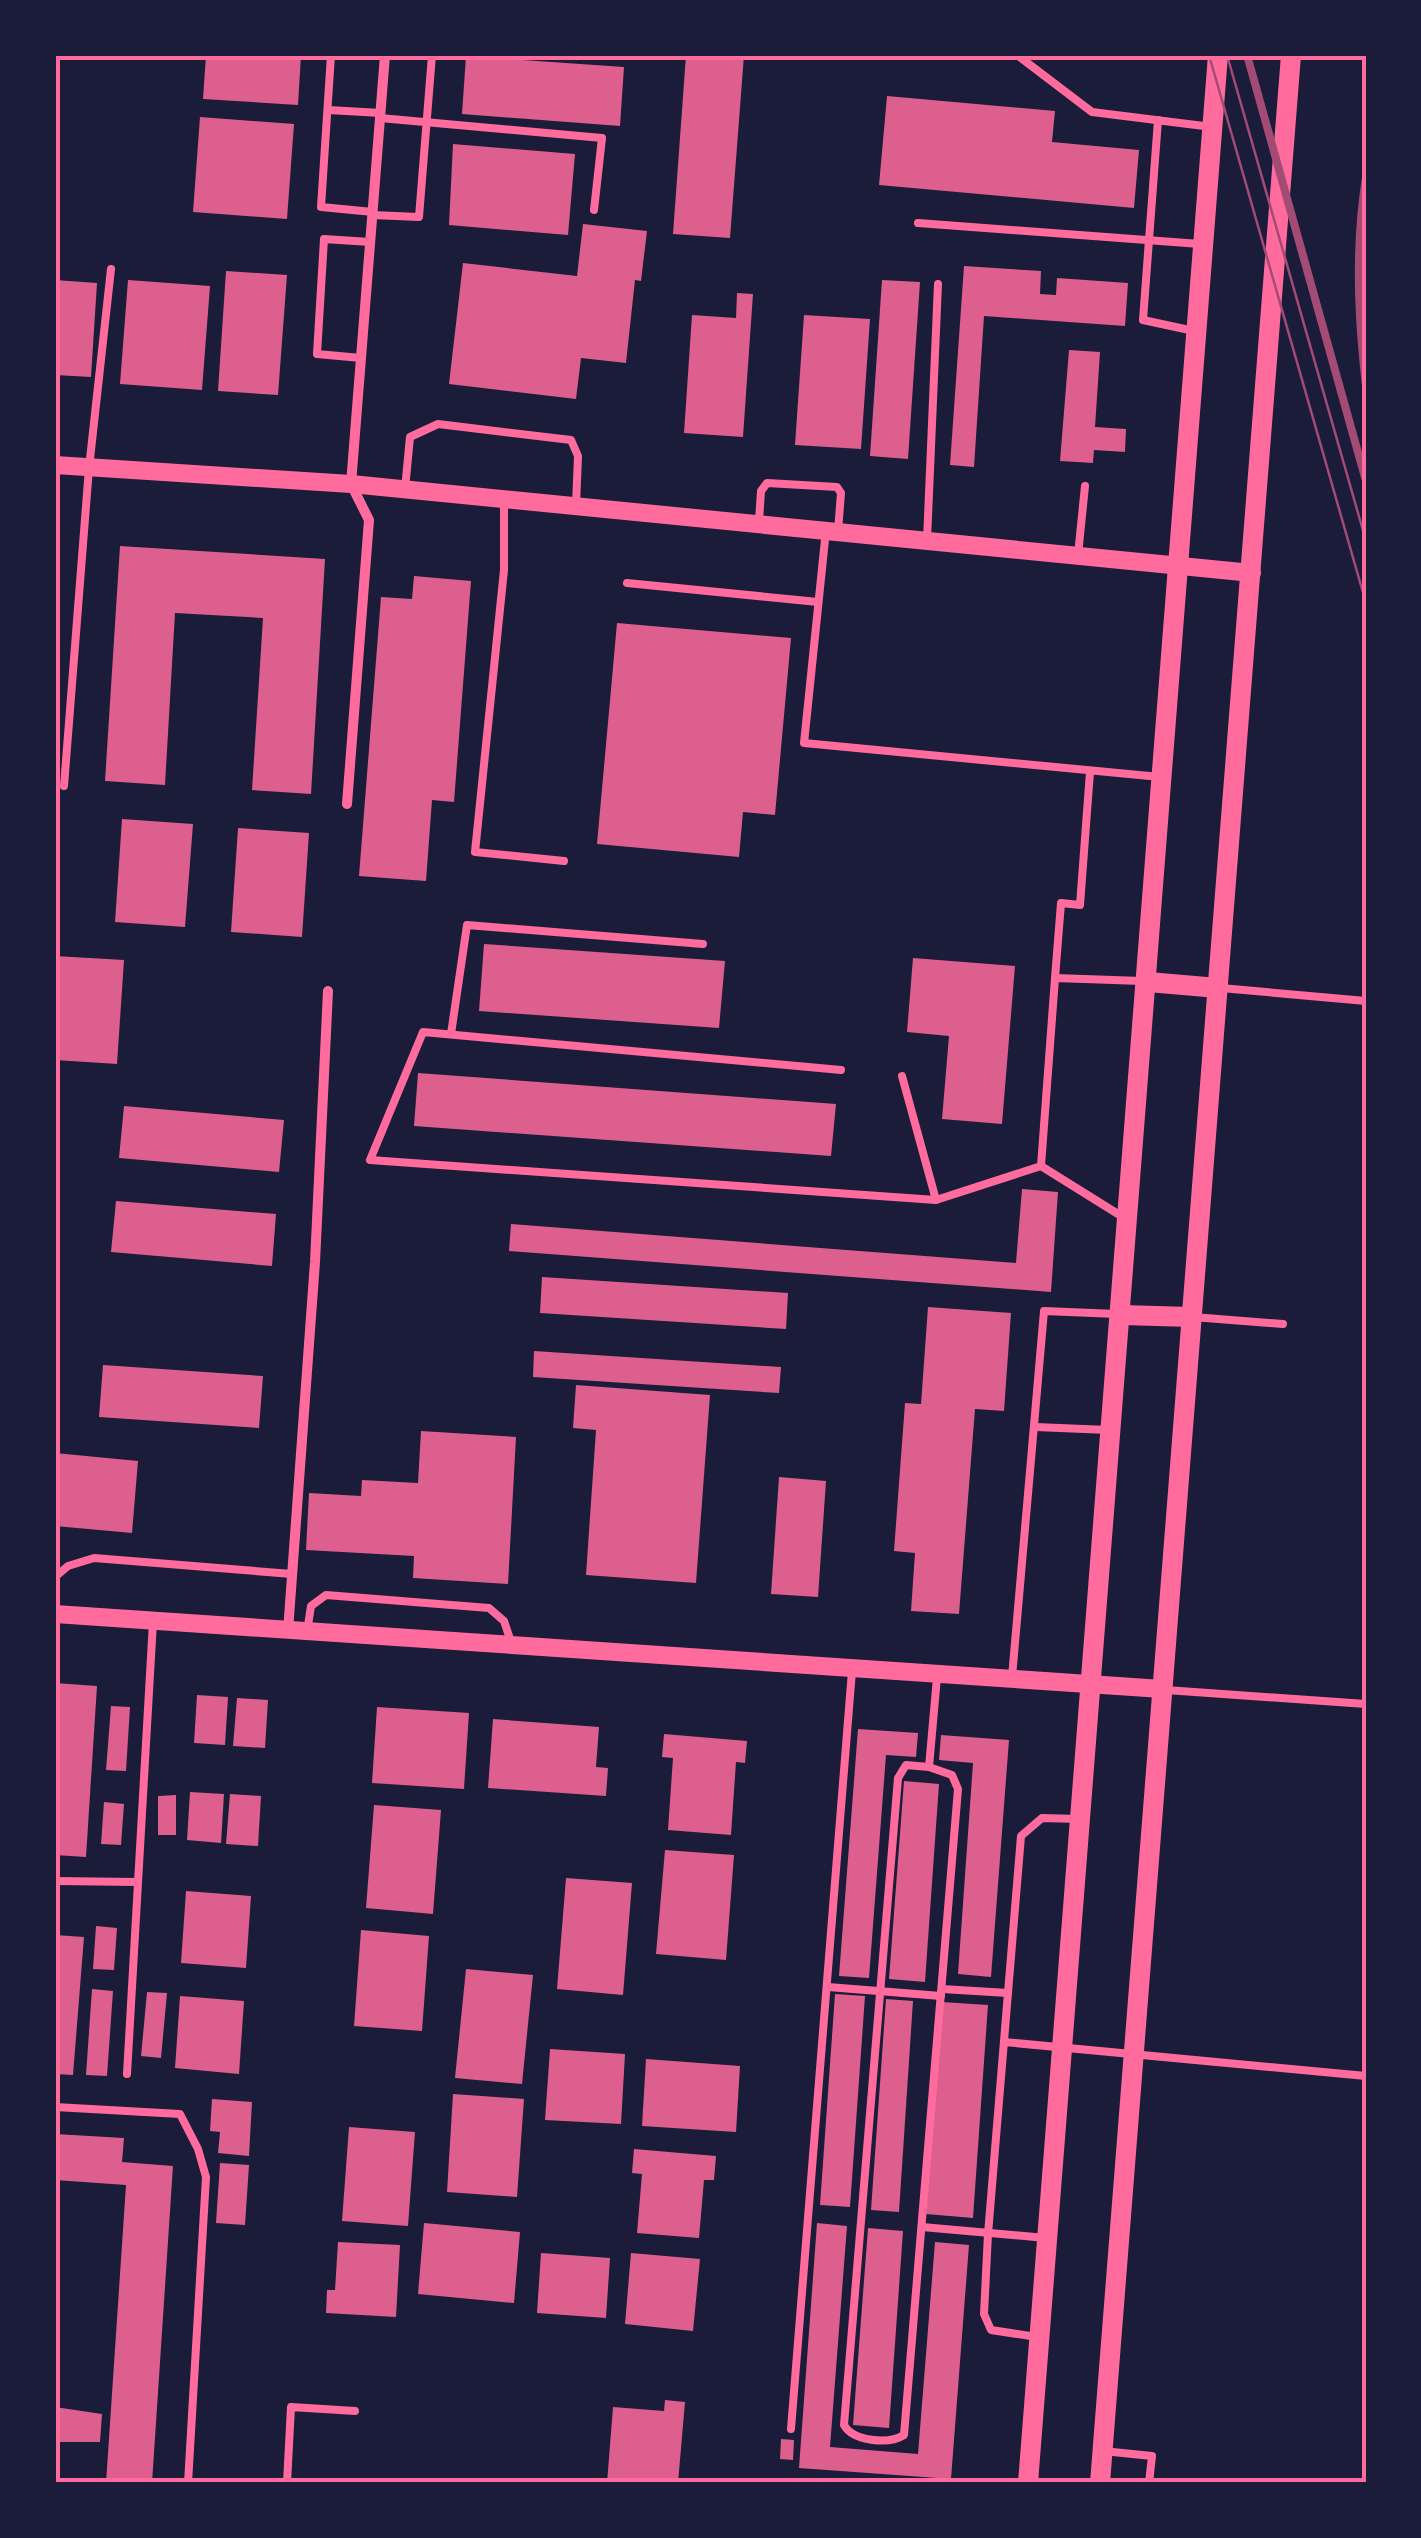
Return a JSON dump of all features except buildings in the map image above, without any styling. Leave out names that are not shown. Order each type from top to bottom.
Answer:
[{"type":"main road","points":[[1028,2483],[1060,2046],[1130,1222],[1218,55]]},
{"type":"main road","points":[[1100,2483],[1137,2052],[1291,55]]},
{"type":"main road","points":[[1148,982],[1218,988]]},
{"type":"main road","points":[[1122,1314],[1191,1316]]},
{"type":"street","points":[[346,804],[369,520],[350,484],[386,55]]},
{"type":"street","points":[[55,465],[350,484],[1252,573]]},
{"type":"street","points":[[288,1631],[316,1262],[328,991]]},
{"type":"street","points":[[55,1614],[1090,1682],[1162,1690]]},
{"type":"lane","points":[[331,55],[321,207],[419,217],[432,55]]},
{"type":"lane","points":[[1017,55],[1092,112],[1213,127]]},
{"type":"lane","points":[[328,110],[602,138],[594,210]]},
{"type":"lane","points":[[1158,120],[1142,320],[1198,332]]},
{"type":"lane","points":[[918,223],[1204,244]]},
{"type":"lane","points":[[361,358],[316,354],[324,238],[370,242]]},
{"type":"lane","points":[[64,786],[89,468],[111,270]]},
{"type":"lane","points":[[927,540],[938,284]]},
{"type":"lane","points":[[405,490],[410,437],[422,428],[438,424],[516,431],[571,440],[578,456],[576,506]]},
{"type":"lane","points":[[758,523],[761,491],[767,483],[837,488],[841,493],[818,602],[804,743],[1164,777]]},
{"type":"lane","points":[[1078,555],[1085,486]]},
{"type":"lane","points":[[504,499],[504,570],[475,852],[564,861]]},
{"type":"lane","points":[[627,583],[818,602]]},
{"type":"lane","points":[[1040,1166],[1061,903],[1080,905],[1090,772]]},
{"type":"lane","points":[[451,1034],[467,924],[704,944]]},
{"type":"lane","points":[[1055,978],[1148,982]]},
{"type":"lane","points":[[1218,988],[1366,1001]]},
{"type":"lane","points":[[841,1070],[424,1032],[370,1160],[936,1200],[1040,1166],[1130,1222]]},
{"type":"lane","points":[[902,1076],[936,1200]]},
{"type":"lane","points":[[1012,1677],[1044,1311],[1122,1314]]},
{"type":"lane","points":[[1191,1316],[1284,1324]]},
{"type":"lane","points":[[1035,1427],[1113,1430]]},
{"type":"lane","points":[[55,1578],[68,1566],[94,1558],[292,1574]]},
{"type":"lane","points":[[308,1632],[310,1606],[326,1595],[489,1608],[504,1621],[512,1645]]},
{"type":"lane","points":[[126,2074],[153,1622]]},
{"type":"lane","points":[[791,2429],[852,1667]]},
{"type":"lane","points":[[929,1767],[937,1672]]},
{"type":"lane","points":[[1162,1690],[1366,1704]]},
{"type":"lane","points":[[906,1765],[929,1767],[952,1775],[958,1789],[904,2435],[896,2440],[852,2435],[844,2425],[898,1778],[906,1765]]},
{"type":"lane","points":[[1038,2337],[991,2330],[984,2314],[988,2234],[1021,1836],[1042,1818],[1079,1819]]},
{"type":"lane","points":[[55,1881],[137,1882]]},
{"type":"lane","points":[[828,1987],[1008,1994]]},
{"type":"lane","points":[[1004,2042],[1366,2076]]},
{"type":"lane","points":[[55,2108],[180,2114],[198,2149],[206,2178],[188,2483]]},
{"type":"lane","points":[[922,2227],[1046,2238]]},
{"type":"lane","points":[[287,2483],[291,2407],[355,2411]]},
{"type":"lane","points":[[1103,2451],[1152,2456],[1149,2483]]},
{"type":"tram line","points":[[1209,55],[1366,603]]},
{"type":"tram line","points":[[1227,55],[1366,541]]},
{"type":"railway","points":[[1247,55],[1366,481]]},
{"type":"railway","points":[[1366,177],[1359,281],[1366,386]]}]
